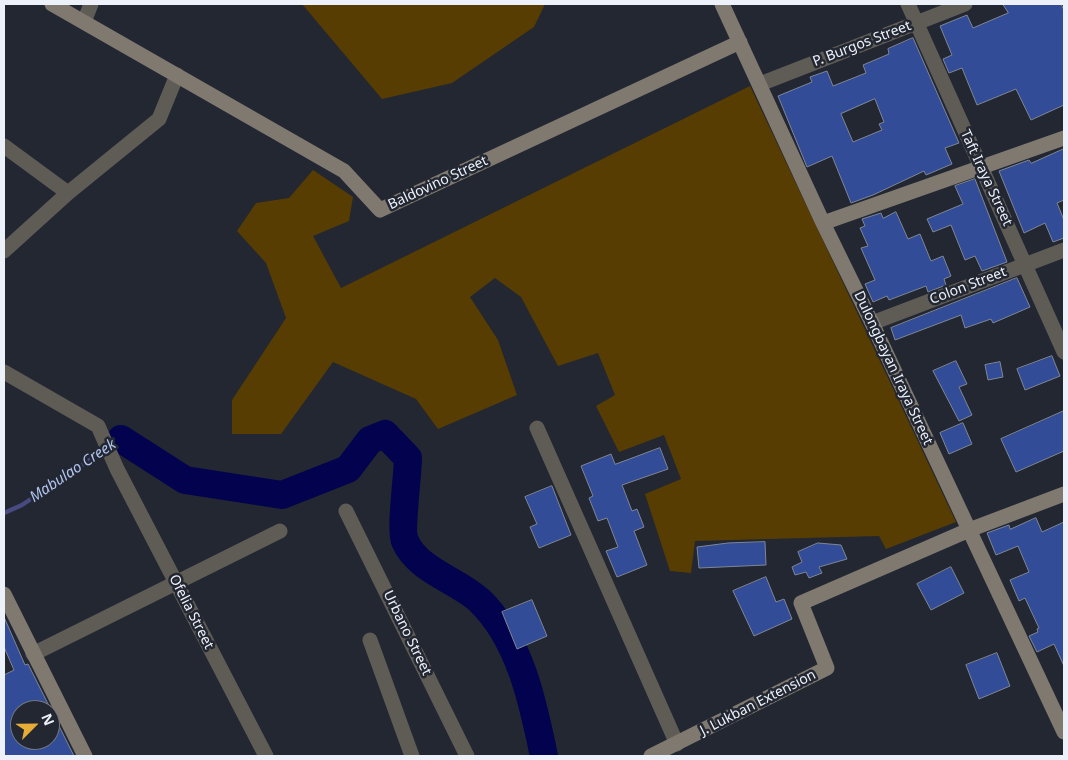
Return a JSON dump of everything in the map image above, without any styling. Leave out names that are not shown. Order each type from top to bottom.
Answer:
[{"type":"street","name":"Baldovino Street","points":[[52,4],[344,171],[380,210],[740,42]]},
{"type":"street","points":[[84,22],[91,4]]},
{"type":"street","name":"Dulongbayan Iraya Street","points":[[722,4],[823,223],[1064,732]]},
{"type":"street","name":"Taft Iraya Street","points":[[908,4],[980,168],[1026,263],[1064,352]]},
{"type":"street","name":"P. Burgos Street","points":[[760,84],[964,4]]},
{"type":"street","points":[[4,251],[68,193],[159,119],[177,75]]},
{"type":"street","points":[[823,223],[1064,138]]},
{"type":"street","points":[[4,146],[68,193]]},
{"type":"street","name":"Colon Street","points":[[872,323],[1064,250]]},
{"type":"street","name":"Ofelia Street","points":[[4,372],[98,426],[116,469],[266,756]]},
{"type":"street","points":[[537,428],[677,744]]},
{"type":"street","points":[[969,530],[1064,494]]},
{"type":"street","name":"Urbano Street","points":[[346,511],[467,756]]},
{"type":"street","name":"J. Lukban Extension","points":[[651,756],[827,668],[802,603],[969,530]]},
{"type":"street","points":[[33,654],[280,531]]},
{"type":"street","points":[[4,594],[84,756]]},
{"type":"street","points":[[370,640],[412,756]]},
{"type":"shaded area","points":[[302,4],[545,4],[534,27],[452,83],[382,99]]},
{"type":"shaded area","points":[[750,86],[956,522],[886,549],[879,536],[695,541],[691,573],[670,571],[645,494],[681,479],[664,435],[619,452],[596,406],[615,395],[598,353],[558,366],[521,297],[495,278],[470,297],[498,340],[517,395],[438,429],[416,399],[333,362],[281,434],[232,434],[232,400],[286,318],[266,263],[237,231],[256,203],[289,198],[313,170],[353,197],[349,221],[313,236],[341,288]]},
{"type":"building","points":[[1003,4],[1061,4],[1064,10],[1064,105],[1031,120],[1016,89],[977,105],[962,68],[949,73],[943,59],[952,55],[940,26],[967,15],[973,28],[1008,13]]},
{"type":"building","points":[[913,38],[959,143],[945,148],[952,164],[926,175],[924,171],[873,195],[851,203],[832,156],[807,167],[778,96],[812,82],[810,77],[827,71],[833,86],[866,73],[863,65],[889,54],[888,49]],"holes":[[[875,99],[884,122],[879,124],[882,130],[853,142],[841,114]]]},
{"type":"building","points":[[1064,149],[1064,200],[1057,203],[1064,220],[1064,238],[1053,242],[1045,223],[1024,233],[999,171],[1029,160],[1031,163]]},
{"type":"building","points":[[975,179],[1007,262],[982,271],[975,256],[965,260],[951,225],[933,232],[927,219],[963,204],[955,186]]},
{"type":"building","points":[[896,212],[908,239],[920,234],[931,261],[943,256],[951,276],[944,279],[946,285],[928,292],[926,286],[889,300],[887,296],[873,302],[865,284],[875,280],[861,248],[868,246],[860,228],[865,226],[862,219],[881,213],[883,218]]},
{"type":"building","points":[[1017,278],[1030,307],[993,323],[991,319],[965,328],[961,315],[895,340],[891,328]]},
{"type":"building","points":[[1052,356],[1060,376],[1025,390],[1017,369]]},
{"type":"building","points":[[956,361],[967,384],[959,387],[972,415],[959,421],[933,371]]},
{"type":"building","points":[[1000,362],[1003,377],[988,380],[985,365]]},
{"type":"building","points":[[1064,411],[1064,451],[1016,472],[1001,439]]},
{"type":"building","points":[[963,423],[972,444],[949,454],[940,433]]},
{"type":"building","points":[[660,448],[668,469],[622,485],[632,511],[637,509],[644,527],[634,531],[647,565],[617,577],[606,551],[618,547],[607,518],[598,521],[589,498],[593,496],[581,466],[611,454],[615,464]]},
{"type":"building","points":[[552,486],[571,535],[539,548],[530,527],[537,524],[525,497]]},
{"type":"building","points":[[1036,518],[1042,532],[1064,522],[1064,666],[1054,644],[1037,652],[1029,636],[1038,632],[1037,629],[1039,628],[1025,598],[1019,601],[1010,580],[1029,572],[1018,546],[996,555],[987,533],[1009,525],[1010,529]]},
{"type":"building","points":[[765,542],[766,565],[699,568],[697,547],[728,543]]},
{"type":"building","points":[[818,543],[841,545],[847,559],[819,567],[822,573],[809,578],[806,572],[795,575],[792,567],[802,562],[798,552]]},
{"type":"building","points":[[951,567],[964,593],[931,610],[917,584]]},
{"type":"building","points":[[766,577],[776,602],[784,599],[792,619],[754,636],[733,591]]},
{"type":"building","points":[[532,600],[547,636],[517,649],[502,612]]},
{"type":"building","points":[[4,617],[25,665],[28,664],[46,700],[10,700],[10,750],[60,750],[60,728],[74,756],[4,756],[4,675],[14,670],[4,647]]},
{"type":"building","points":[[997,653],[1010,686],[979,699],[966,665]]},
{"type":"waterway","name":"Mabulao Creek","points":[[121,439],[185,480],[282,495],[348,469],[370,440],[385,434],[408,458],[404,514],[405,541],[419,560],[479,600],[505,633],[523,673],[544,756]]},
{"type":"waterway","name":"Mabulao Creek","points":[[4,513],[22,505],[121,439]]}]
